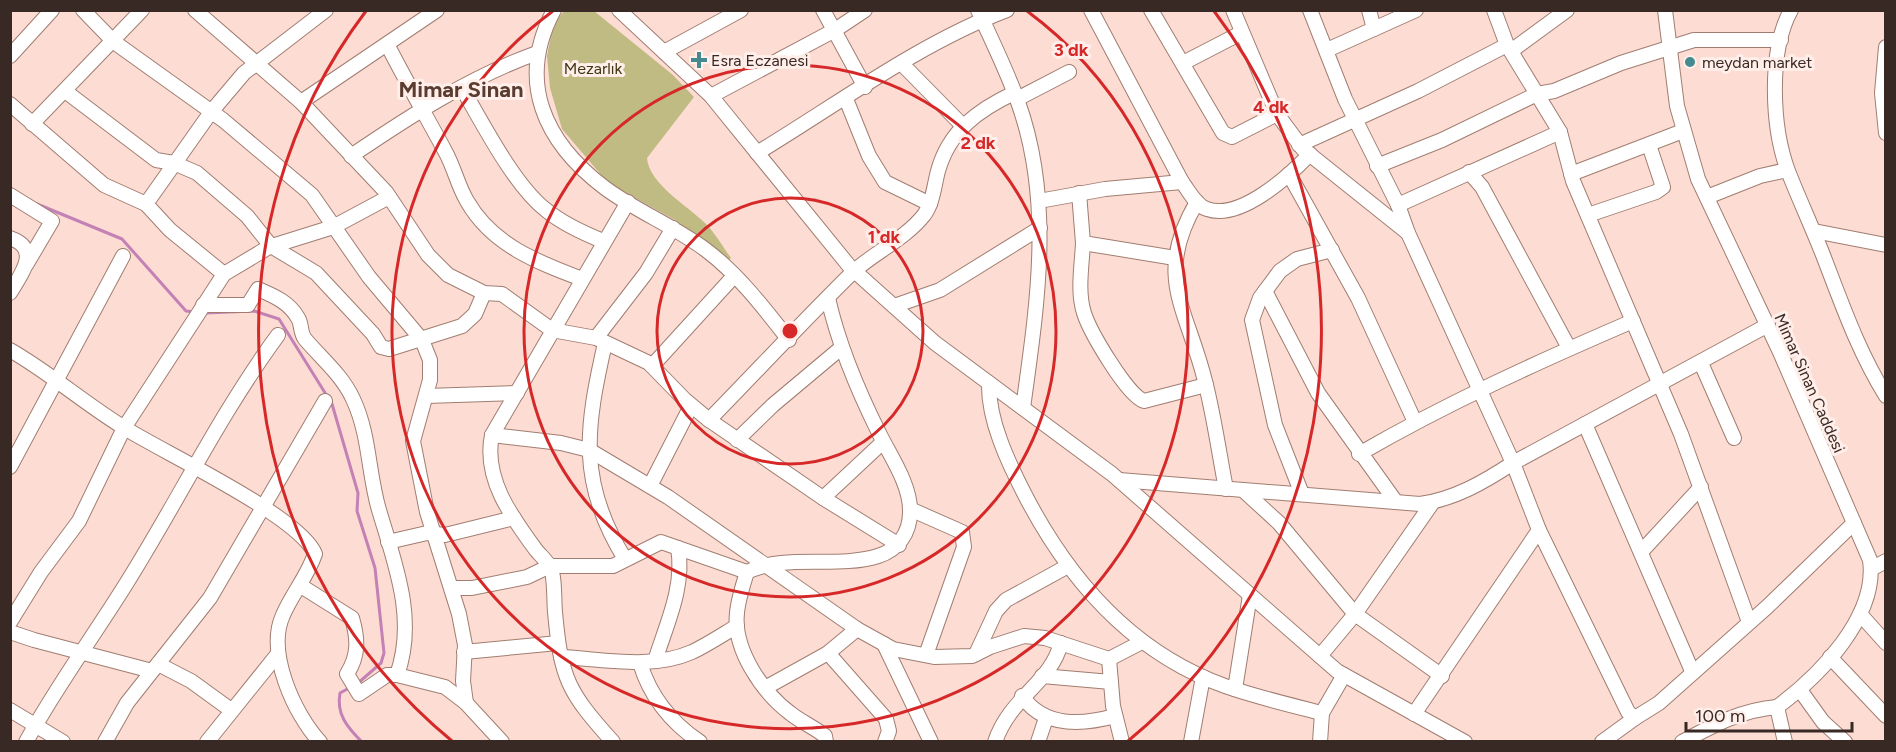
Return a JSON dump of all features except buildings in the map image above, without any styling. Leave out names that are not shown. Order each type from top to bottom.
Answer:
[{"type":"street","points":[[10,56],[52,10]]},
{"type":"street","points":[[82,10],[114,42],[212,112],[312,195],[369,277],[422,340],[430,360],[430,380],[413,441],[427,512],[436,534],[459,614],[464,652],[466,703]]},
{"type":"street","points":[[32,124],[114,42],[142,10]]},
{"type":"street","points":[[147,204],[212,112],[244,74],[326,10]]},
{"type":"street","points":[[301,102],[388,46],[437,10]]},
{"type":"street","points":[[554,10],[544,30],[537,53],[540,102],[549,126],[563,148],[583,169],[628,202],[706,250],[756,298],[789,340]]},
{"type":"street","points":[[664,52],[741,10]]},
{"type":"street","points":[[823,10],[865,87]]},
{"type":"street","points":[[711,96],[835,30],[865,10]]},
{"type":"street","points":[[757,153],[980,15],[1007,10]]},
{"type":"street","points":[[1091,10],[1182,182],[1197,202],[1207,209],[1227,210],[1257,197],[1290,174],[1305,149],[1354,118],[1509,48],[1567,10]]},
{"type":"street","points":[[1151,10],[1223,133],[1232,137],[1277,114]]},
{"type":"street","points":[[1233,10],[1240,33],[1277,114],[1305,149],[1408,233]]},
{"type":"street","points":[[1310,10],[1354,118],[1398,205],[1408,233],[1513,463],[1539,530],[1622,702],[1635,718]]},
{"type":"street","points":[[1369,10],[1374,29]]},
{"type":"street","points":[[1494,10],[1509,48],[1560,132],[1571,174],[1634,321],[1657,384],[1681,434],[1749,622]]},
{"type":"street","name":"Mimar Sinan Caddesi","points":[[1665,10],[1668,48],[1683,130],[1698,178],[1768,326],[1872,569]]},
{"type":"street","points":[[1791,10],[1781,40],[1775,83],[1780,145],[1787,170],[1814,231],[1854,338],[1886,396]]},
{"type":"street","points":[[621,11],[711,96],[855,271],[935,343],[1119,480],[1344,675],[1465,741]]},
{"type":"street","points":[[200,12],[301,102],[389,197],[428,255],[448,275],[483,293],[502,294],[552,330],[601,341],[631,353],[652,366],[691,406],[709,420],[823,498],[898,545]]},
{"type":"street","points":[[1327,50],[1407,12]]},
{"type":"street","points":[[980,15],[1016,96],[1029,139],[1039,201],[1040,280],[1023,408]]},
{"type":"street","points":[[1183,63],[1240,33]]},
{"type":"street","points":[[1377,166],[1442,140],[1537,94],[1554,92],[1621,63],[1668,48],[1694,40],[1781,40]]},
{"type":"street","points":[[388,46],[446,152],[466,201],[484,225],[508,245],[535,262],[582,279]]},
{"type":"street","points":[[1886,46],[1882,93],[1886,133]]},
{"type":"street","points":[[351,156],[421,109],[508,63],[537,53]]},
{"type":"street","points":[[902,64],[963,126]]},
{"type":"street","points":[[709,420],[855,271],[912,228],[930,204],[940,164],[952,140],[963,126],[986,106],[1016,96],[1069,72]]},
{"type":"street","points":[[462,88],[495,143],[532,196],[560,220],[603,241]]},
{"type":"street","points":[[65,91],[156,160],[174,163],[197,173],[247,216],[271,246],[316,273],[373,334],[381,346],[389,349],[462,326],[475,314],[483,293]]},
{"type":"street","points":[[846,99],[869,156],[885,182],[930,204]]},
{"type":"street","points":[[10,104],[104,185],[147,204],[170,230],[224,274]]},
{"type":"street","points":[[1571,174],[1649,146],[1683,130]]},
{"type":"street","points":[[1398,205],[1560,132]]},
{"type":"street","points":[[1588,214],[1656,192],[1663,187],[1649,146]]},
{"type":"street","points":[[1707,197],[1760,176],[1787,170]]},
{"type":"street","points":[[1468,172],[1482,187],[1569,348]]},
{"type":"street","points":[[1290,174],[1358,298],[1414,422]]},
{"type":"street","points":[[1039,201],[1182,182]]},
{"type":"street","points":[[1079,194],[1083,243],[1081,286],[1084,312],[1093,333],[1129,391],[1144,401],[1206,386]]},
{"type":"street","points":[[10,195],[52,220],[10,293]]},
{"type":"street","points":[[10,622],[41,572],[79,521],[124,428],[224,274],[271,246],[333,227],[389,197]]},
{"type":"street","points":[[613,741],[579,704],[568,684],[560,650],[550,566],[546,564],[514,518],[490,468],[489,451],[492,435],[603,241],[628,202]]},
{"type":"street","points":[[1197,202],[1184,224],[1175,258],[1179,302],[1206,386],[1226,489]]},
{"type":"street","points":[[625,559],[610,536],[596,501],[589,450],[601,341],[673,228]]},
{"type":"street","points":[[894,306],[940,290],[1040,228]]},
{"type":"street","points":[[1814,231],[1886,246]]},
{"type":"street","points":[[10,238],[21,242],[27,250],[26,265]]},
{"type":"street","points":[[1083,243],[1175,258]]},
{"type":"street","points":[[1302,494],[1275,425],[1252,320],[1264,291],[1280,271],[1297,259],[1332,250]]},
{"type":"street","points":[[10,467],[123,256]]},
{"type":"street","points":[[652,366],[734,276]]},
{"type":"street","points":[[203,306],[249,305],[258,289],[280,298],[299,319],[303,336],[327,362],[354,400],[364,428],[379,510],[404,600],[405,654],[397,675]]},
{"type":"street","points":[[1264,291],[1318,393],[1359,454],[1396,502]]},
{"type":"street","points":[[826,741],[825,736],[791,715],[765,688],[747,659],[737,626],[737,612],[747,573],[764,564],[855,562],[881,555],[898,545],[909,523],[910,509],[900,476],[841,348],[828,298]]},
{"type":"street","points":[[1359,454],[1414,422],[1480,390],[1569,348],[1634,321]]},
{"type":"street","points":[[1119,480],[1396,502],[1433,502],[1460,494],[1657,384],[1768,326]]},
{"type":"street","points":[[26,741],[49,699],[126,583],[246,379],[278,335]]},
{"type":"street","points":[[737,440],[773,405],[841,348]]},
{"type":"street","points":[[10,350],[44,370],[55,382],[124,428],[262,508],[311,545],[315,554],[302,586],[283,615],[277,632],[277,655],[311,738]]},
{"type":"street","points":[[1701,363],[1734,438]]},
{"type":"street","points":[[989,383],[989,402],[1013,471],[1044,532],[1068,566],[1126,630],[1167,658],[1203,676],[1235,689],[1322,713]]},
{"type":"street","points":[[426,396],[517,393]]},
{"type":"street","points":[[105,741],[127,704],[210,598],[325,401]]},
{"type":"street","points":[[650,486],[691,406]]},
{"type":"street","points":[[1585,424],[1692,671]]},
{"type":"street","points":[[492,435],[561,443],[589,450],[650,486],[858,629],[884,644],[926,655],[954,658],[976,654],[1024,636],[1061,643],[1109,659],[1142,642]]},
{"type":"street","points":[[823,498],[883,442]]},
{"type":"street","points":[[1641,552],[1701,486]]},
{"type":"street","points":[[1244,490],[1279,523],[1355,614],[1442,676]]},
{"type":"street","points":[[1320,656],[1355,614],[1433,502]]},
{"type":"street","points":[[910,509],[962,532],[964,548],[926,655]]},
{"type":"street","points":[[388,542],[413,535],[445,535],[514,518]]},
{"type":"street","points":[[1602,741],[1651,709],[1749,622],[1854,523]]},
{"type":"street","points":[[1414,714],[1442,676],[1539,530]]},
{"type":"street","points":[[452,588],[472,588],[527,576],[550,566],[613,566],[661,542],[747,573]]},
{"type":"street","points":[[655,661],[677,597],[680,560],[678,548]]},
{"type":"street","points":[[1687,740],[1751,709],[1777,707],[1800,690],[1830,657],[1860,614],[1870,591],[1872,569],[1886,561]]},
{"type":"street","points":[[976,654],[996,611],[1006,600],[1068,566]]},
{"type":"street","points":[[302,586],[352,618],[357,635],[356,659],[347,674],[359,694],[387,675],[397,675],[445,687],[466,703],[502,741]]},
{"type":"street","points":[[1235,689],[1250,595]]},
{"type":"street","points":[[1860,614],[1886,643]]},
{"type":"street","points":[[464,652],[560,650],[640,663],[690,653],[737,626]]},
{"type":"street","points":[[765,688],[828,653],[858,629]]},
{"type":"street","points":[[10,632],[81,652],[155,667],[191,681],[231,710]]},
{"type":"street","points":[[994,741],[1006,716],[1057,658],[1061,643]]},
{"type":"street","points":[[884,644],[931,741]]},
{"type":"street","points":[[828,653],[886,719],[890,730],[885,741]]},
{"type":"street","points":[[207,741],[277,655]]},
{"type":"street","points":[[1830,657],[1886,716]]},
{"type":"street","points":[[1109,659],[1115,716],[1122,741]]},
{"type":"street","points":[[640,663],[649,688],[661,707],[678,725],[700,741]]},
{"type":"street","points":[[1320,741],[1322,713],[1344,675]]},
{"type":"street","points":[[1042,676],[1111,682]]},
{"type":"street","points":[[1191,741],[1203,676]]},
{"type":"street","points":[[1800,690],[1823,722],[1845,741]]},
{"type":"street","points":[[1022,696],[1029,707],[1046,718],[1070,723],[1095,722],[1115,716]]},
{"type":"street","points":[[1777,707],[1785,741]]},
{"type":"street","points":[[10,710],[36,723],[63,741]]},
{"type":"street","points":[[1038,741],[1046,718]]},
{"type":"green space","name":"Mezarlık","points":[[564,11],[594,11],[673,75],[694,97],[647,158],[649,168],[670,194],[698,216],[712,231],[731,258],[728,261],[675,220],[608,183],[562,129],[550,88],[547,56],[553,25]]},
{"type":"waterway","points":[[37,204],[122,239],[186,311],[195,312]]},
{"type":"waterway","points":[[205,313],[254,311],[279,319],[332,404],[358,493],[357,511],[375,568],[384,653],[381,663],[357,684]]},
{"type":"waterway","points":[[351,687],[340,693],[341,714],[347,725],[362,742]]},
{"type":"place","name":"Esra Eczanesi","points":[[699,60]]},
{"type":"place","name":"meydan market","points":[[1690,62]]},
{"type":"district","name":"Mimar Sinan","points":[[461,89]]}]
